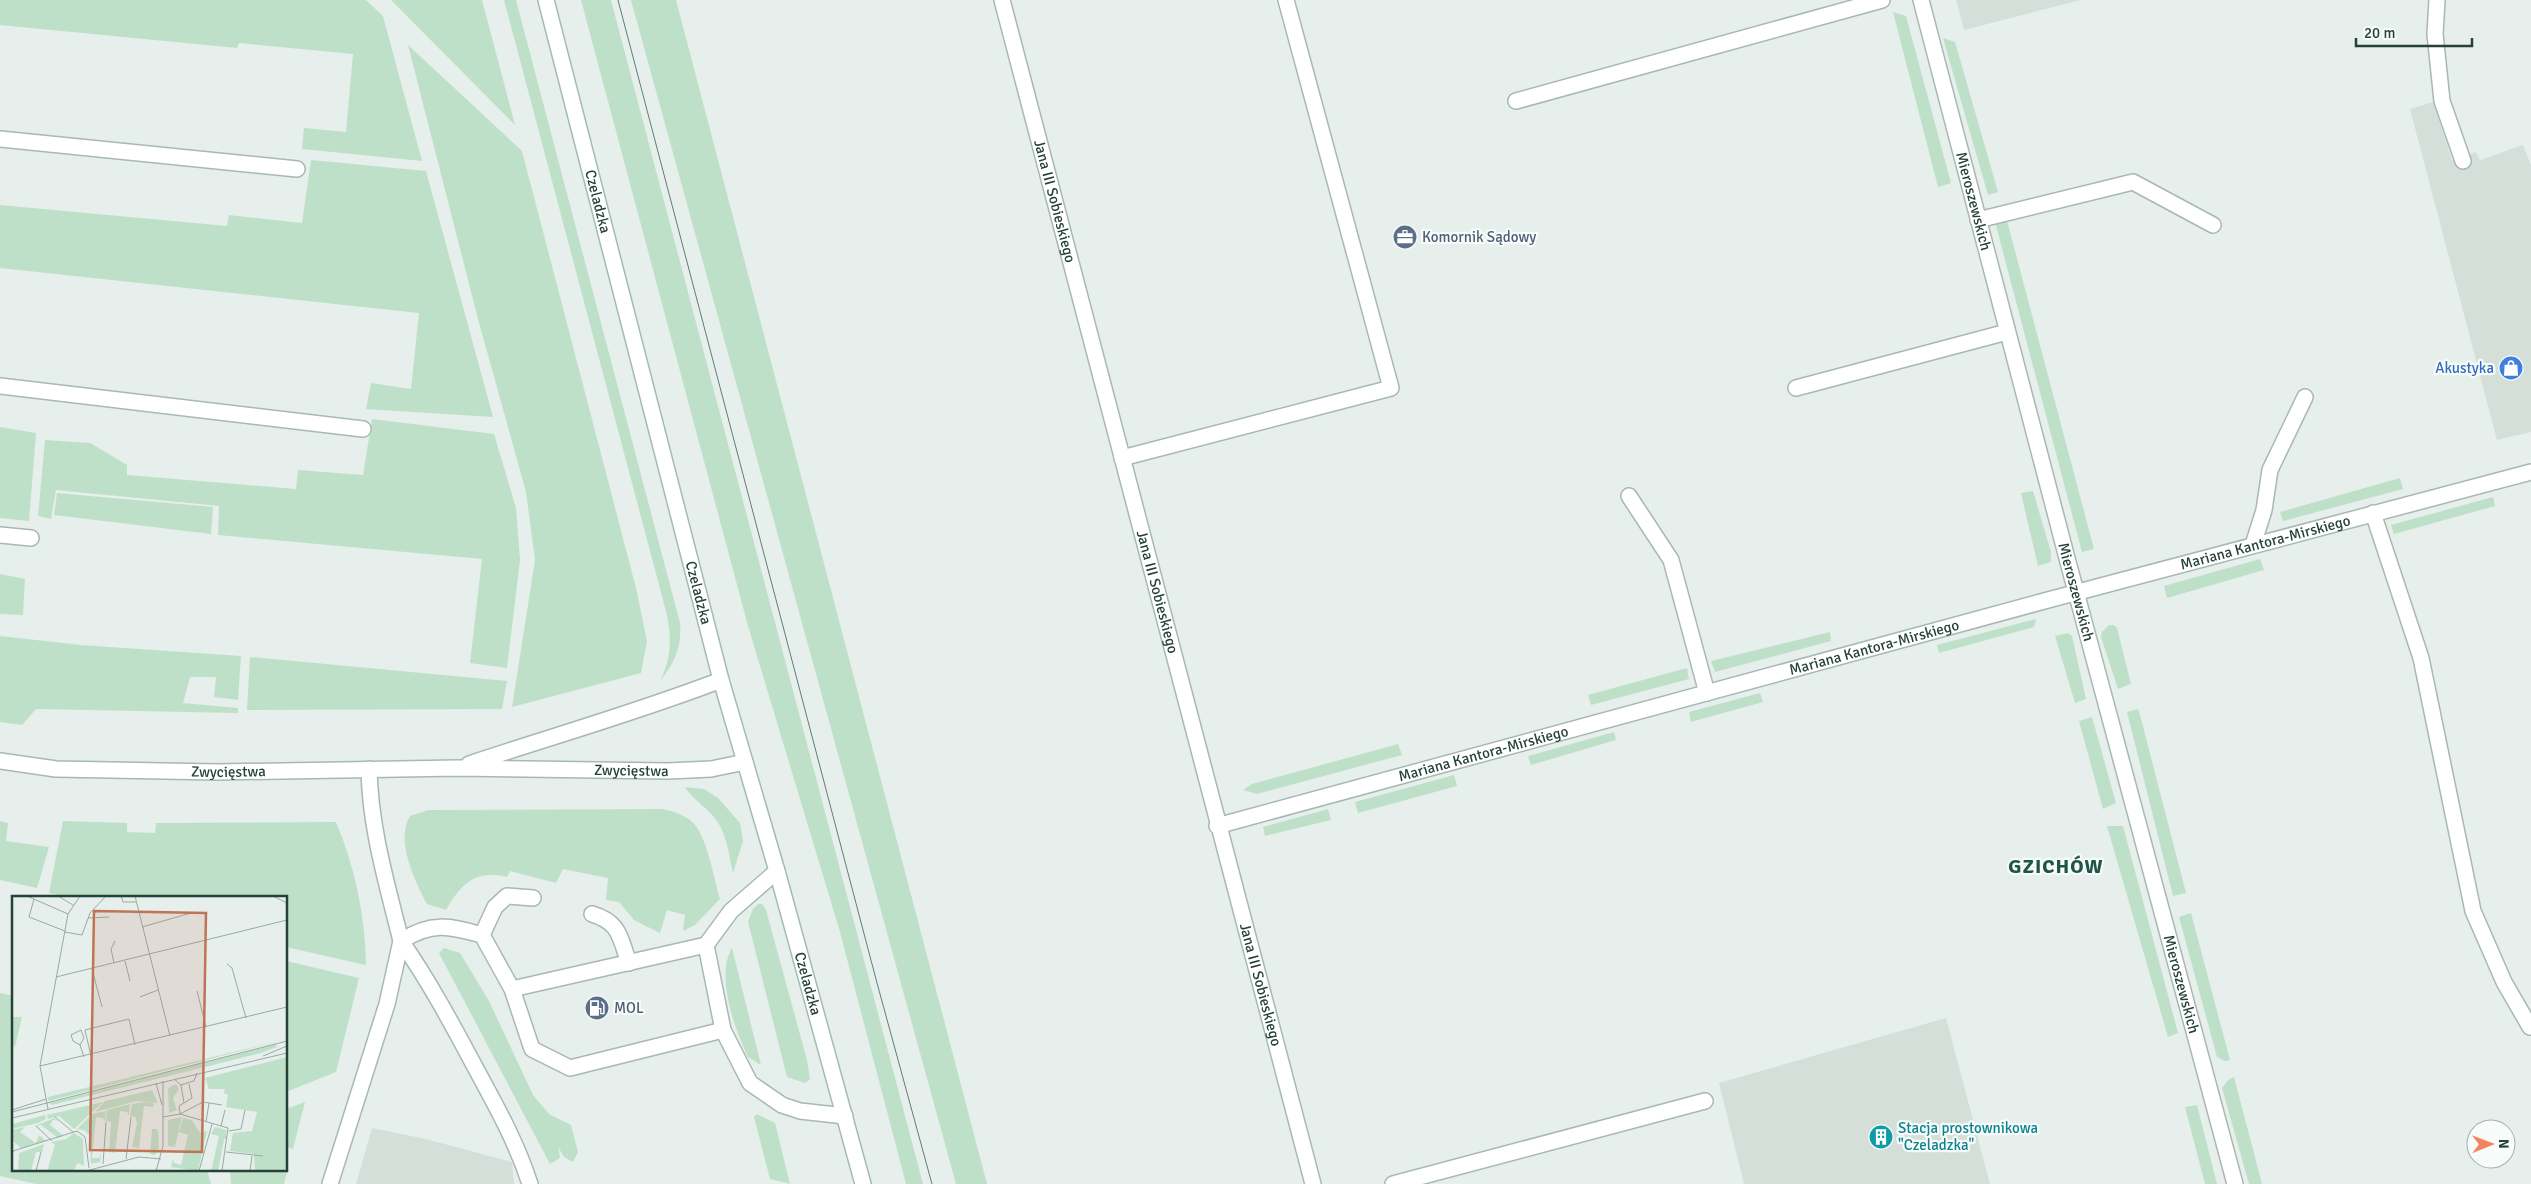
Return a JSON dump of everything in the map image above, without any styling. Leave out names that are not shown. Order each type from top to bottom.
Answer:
[{"type":"street","name":"Czeladzka","points":[[546,0],[721,680],[777,871],[863,1184]]},
{"type":"street","name":"Jana III Sobieskiego","points":[[1002,0],[1217,826],[1313,1184]]},
{"type":"street","points":[[1122,458],[1392,388],[1286,0]]},
{"type":"street","points":[[1516,101],[1882,0]]},
{"type":"street","name":"Mieroszewskich","points":[[1921,0],[2007,332],[2235,1184]]},
{"type":"street","points":[[2437,0],[2435,34],[2442,101],[2463,161]]},
{"type":"street","points":[[0,139],[297,169]]},
{"type":"street","points":[[1978,220],[2134,182],[2213,225]]},
{"type":"street","points":[[1796,388],[2007,332]]},
{"type":"street","points":[[0,386],[363,429]]},
{"type":"street","points":[[2253,545],[2264,510],[2270,470],[2305,397]]},
{"type":"street","name":"Mariana Kantora-Mirskiego","points":[[1217,826],[2076,592],[2531,472]]},
{"type":"street","points":[[1629,496],[1671,560],[1706,692]]},
{"type":"street","points":[[2373,513],[2421,658],[2473,910],[2504,982],[2530,1027]]},
{"type":"street","points":[[0,535],[31,538]]},
{"type":"street","name":"Zwycięstwa","points":[[457,768],[581,726],[653,706],[721,680]]},
{"type":"street","name":"Zwycięstwa","points":[[0,761],[56,769],[218,772],[457,768],[668,772],[711,769],[745,762]]},
{"type":"street","points":[[369,769],[370,801],[376,836],[402,941],[434,993],[513,1138],[530,1184]]},
{"type":"street","points":[[512,990],[706,945],[731,911],[777,871]]},
{"type":"street","points":[[482,935],[495,906],[507,896],[533,898]]},
{"type":"street","points":[[592,914],[606,918],[616,926],[629,963]]},
{"type":"street","points":[[330,1184],[387,1004],[402,941],[427,928],[450,926],[482,935],[512,990],[532,1049],[570,1068],[723,1030]]},
{"type":"street","points":[[706,945],[723,1030],[750,1083],[782,1105],[845,1116]]},
{"type":"street","points":[[1393,1184],[1705,1101]]},
{"type":"shaded area","points":[[1956,0],[2081,0],[1964,30]]},
{"type":"shaded area","points":[[2433,102],[2452,160],[2476,152],[2480,160],[2523,145],[2531,165],[2531,432],[2497,440],[2410,109]]},
{"type":"shaded area","points":[[1946,1018],[1990,1184],[1744,1184],[1719,1083]]},
{"type":"shaded area","points":[[372,1128],[426,1139],[512,1162],[514,1184],[356,1184]]},
{"type":"green space","points":[[0,0],[366,0],[383,16],[422,161],[302,149],[304,128],[346,132],[353,54],[239,43],[237,48],[0,25]]},
{"type":"green space","points":[[391,0],[482,0],[515,125]]},
{"type":"green space","points":[[504,0],[516,0],[680,623],[679,647],[670,668],[660,681],[670,649],[667,615]]},
{"type":"green space","points":[[581,0],[611,0],[923,1184],[906,1184],[840,932],[748,626]]},
{"type":"green space","points":[[631,0],[676,0],[987,1184],[956,1184]]},
{"type":"green space","points":[[1893,12],[1906,16],[1951,183],[1938,187]]},
{"type":"green space","points":[[1943,38],[1955,42],[1998,192],[1988,195]]},
{"type":"green space","points":[[408,45],[522,151],[636,588],[647,641],[641,673],[512,707],[535,560],[526,492],[478,319]]},
{"type":"green space","points":[[311,160],[426,171],[493,417],[366,409],[371,383],[411,389],[419,313],[0,268],[0,205],[227,226],[229,215],[302,223]]},
{"type":"green space","points":[[2006,217],[2094,549],[2082,552],[1994,218]]},
{"type":"green space","points":[[372,419],[494,434],[516,508],[520,560],[507,668],[470,663],[482,559],[218,535],[219,506],[56,490],[51,519],[38,516],[45,440],[90,443],[127,465],[127,475],[296,489],[298,470],[363,475]]},
{"type":"green space","points":[[0,427],[36,433],[29,521],[0,518]]},
{"type":"green space","points":[[2400,478],[2403,489],[2283,521],[2280,512]]},
{"type":"green space","points":[[2033,491],[2051,552],[2051,562],[2038,566],[2021,493]]},
{"type":"green space","points":[[57,493],[213,507],[211,534],[54,515]]},
{"type":"green space","points":[[2493,497],[2495,506],[2394,534],[2391,525]]},
{"type":"green space","points":[[2260,559],[2264,570],[2167,598],[2164,586]]},
{"type":"green space","points":[[0,574],[25,579],[23,615],[0,614]]},
{"type":"green space","points":[[2036,619],[2034,627],[1939,653],[1937,645]]},
{"type":"green space","points":[[2109,625],[2114,625],[2117,628],[2131,684],[2118,689],[2101,637],[2102,632]]},
{"type":"green space","points":[[1830,632],[1831,641],[1715,672],[1711,661]]},
{"type":"green space","points":[[2068,633],[2072,636],[2086,699],[2075,703],[2055,636]]},
{"type":"green space","points":[[0,636],[81,645],[241,656],[238,700],[214,697],[216,677],[190,677],[183,703],[238,708],[238,713],[36,709],[22,725],[0,722]]},
{"type":"green space","points":[[250,657],[507,681],[502,709],[247,710]]},
{"type":"green space","points":[[1687,668],[1689,679],[1591,705],[1588,695]]},
{"type":"green space","points":[[1760,693],[1763,702],[1691,722],[1689,712]]},
{"type":"green space","points":[[2137,709],[2186,893],[2173,896],[2127,712]]},
{"type":"green space","points":[[2092,717],[2116,803],[2103,809],[2079,721]]},
{"type":"green space","points":[[1614,732],[1616,740],[1531,765],[1528,756]]},
{"type":"green space","points":[[1398,744],[1402,755],[1257,794],[1243,790],[1252,784]]},
{"type":"green space","points":[[1454,775],[1457,786],[1358,813],[1355,802]]},
{"type":"green space","points":[[685,787],[704,789],[718,798],[740,823],[743,841],[733,873],[727,846],[720,827],[713,816]]},
{"type":"green space","points":[[662,809],[684,816],[697,827],[706,846],[720,899],[695,925],[683,931],[685,915],[667,910],[660,933],[634,920],[619,902],[606,900],[608,878],[563,869],[556,883],[510,871],[507,877],[487,875],[478,877],[464,886],[446,910],[427,904],[408,861],[405,837],[406,826],[410,816],[428,810]]},
{"type":"green space","points":[[1328,809],[1331,820],[1265,836],[1263,827]]},
{"type":"green space","points":[[0,821],[8,823],[6,841],[49,847],[37,888],[0,880]]},
{"type":"green space","points":[[63,821],[127,823],[127,832],[155,833],[156,823],[336,822],[349,856],[358,892],[364,928],[366,965],[288,947],[288,896],[62,896],[49,893]]},
{"type":"green space","points":[[2107,826],[2123,826],[2178,1033],[2168,1037]]},
{"type":"green space","points":[[758,904],[762,904],[766,910],[807,1060],[810,1079],[805,1083],[787,1077],[748,922],[753,909]]},
{"type":"green space","points":[[2191,913],[2230,1060],[2225,1061],[2217,1057],[2179,917]]},
{"type":"green space","points":[[444,948],[460,953],[489,1001],[533,1095],[549,1114],[571,1125],[578,1152],[573,1162],[564,1157],[558,1147],[560,1158],[550,1164],[439,953]]},
{"type":"green space","points":[[732,948],[761,1065],[748,1057],[729,1002],[726,973],[727,959]]},
{"type":"green space","points":[[288,961],[359,978],[336,1072],[288,1091]]},
{"type":"green space","points":[[0,993],[12,996],[12,1172],[208,1172],[211,1184],[36,1184],[0,1176]]},
{"type":"green space","points":[[2234,1077],[2262,1184],[2249,1184],[2222,1088],[2228,1080]]},
{"type":"green space","points":[[305,1102],[293,1149],[288,1148],[288,1108]]},
{"type":"green space","points":[[2197,1105],[2217,1184],[2205,1184],[2185,1107]]},
{"type":"green space","points":[[757,1114],[775,1123],[790,1184],[770,1179],[754,1117]]},
{"type":"green space","points":[[230,1172],[287,1172],[284,1184],[231,1184]]},
{"type":"tram line","points":[[618,0],[877,983],[932,1184]]},
{"type":"place","name":"Komornik Sądowy","points":[[1405,237]]},
{"type":"place","name":"Akustyka","points":[[2511,368]]},
{"type":"place","name":"MOL","points":[[597,1008]]},
{"type":"place","name":"Stacja prostownikowa \"Czeladzka\"","points":[[1881,1137]]},
{"type":"district","name":"GZICHÓW","points":[[2056,866]]}]
